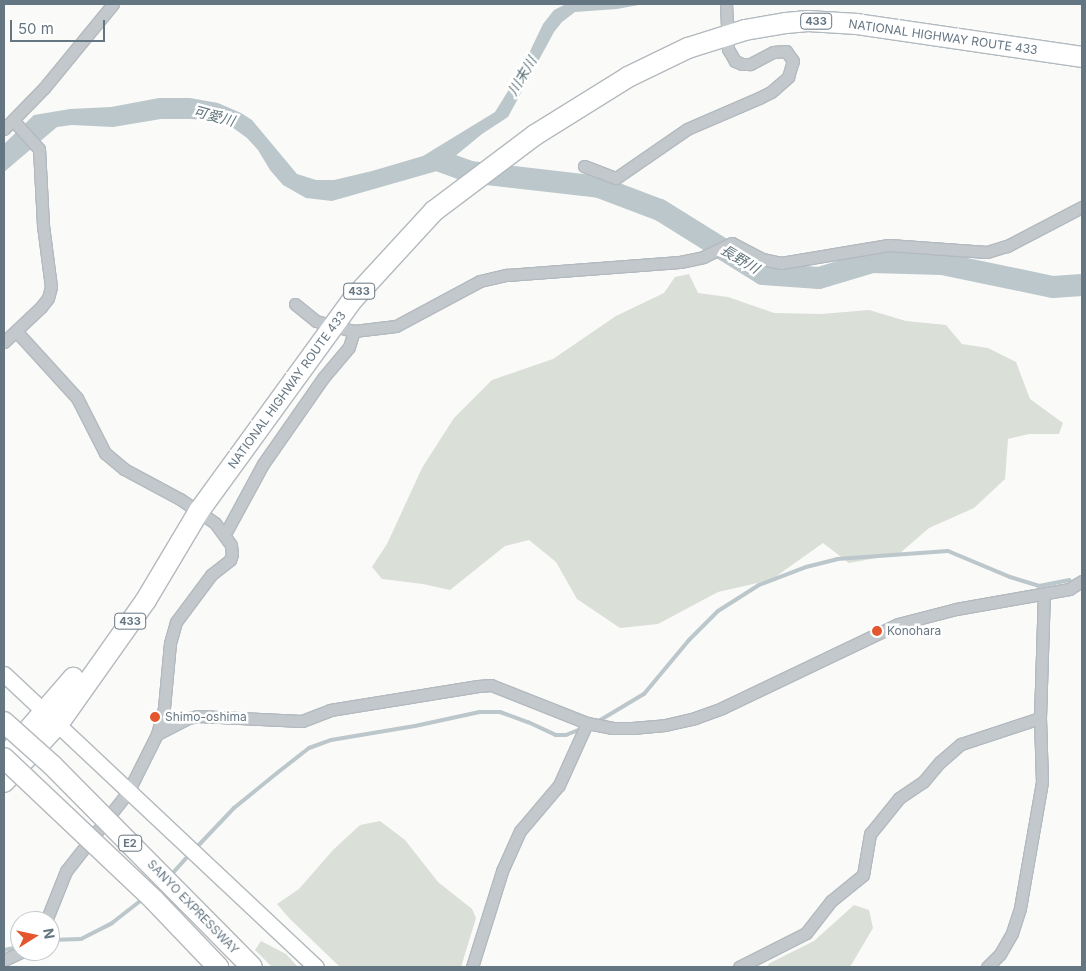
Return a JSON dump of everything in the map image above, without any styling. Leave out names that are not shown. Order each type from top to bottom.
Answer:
[{"type":"highway","name":"NATIONAL HIGHWAY ROUTE 433","points":[[4,782],[52,717],[146,600],[197,514],[354,298],[434,212],[516,149],[628,77],[688,48],[727,35],[786,23],[833,22],[1082,57]]},
{"type":"highway","name":"NATIONAL HIGHWAY ROUTE 433","points":[[4,758],[52,717]]},
{"type":"highway","name":"SANYO EXPRESSWAY","points":[[4,722],[58,772],[252,967]]},
{"type":"highway","name":"SANYO EXPRESSWAY","points":[[4,758],[154,900],[218,967]]},
{"type":"street","points":[[4,129],[17,123],[113,4]]},
{"type":"street","points":[[584,166],[616,178],[687,129],[772,92],[788,77],[793,61],[786,50],[780,50],[757,61],[742,64],[735,61],[730,53],[727,35],[726,4]]},
{"type":"street","points":[[4,342],[41,307],[48,298],[51,287],[43,225],[38,146],[17,123]]},
{"type":"street","points":[[294,304],[316,321],[354,331],[396,326],[480,281],[507,275],[680,262],[703,257],[732,243],[762,259],[781,263],[889,245],[987,252],[1007,246],[1082,207]]},
{"type":"street","points":[[225,534],[263,464],[323,378],[349,347],[354,331]]},
{"type":"street","points":[[16,332],[77,398],[99,444],[109,457],[124,469],[217,525],[232,545],[230,560],[211,575],[176,622],[170,643],[164,708],[157,734],[128,792],[66,870],[50,911]]},
{"type":"street","points":[[157,734],[189,718],[198,716],[302,721],[330,710],[478,686],[500,688],[587,723],[612,728],[665,725],[695,718],[722,708],[898,624],[956,609],[1069,589],[1082,581]]},
{"type":"street","points":[[987,967],[1000,954],[1012,933],[1020,908],[1042,782],[1040,718],[1044,594]]},
{"type":"street","points":[[4,674],[52,717],[128,792],[316,967]]},
{"type":"street","points":[[740,967],[806,933],[831,901],[864,875],[870,834],[899,798],[923,782],[940,762],[961,744],[1040,718]]},
{"type":"street","points":[[472,967],[502,871],[520,831],[559,785],[587,723]]},
{"type":"shaded area","points":[[689,274],[698,293],[728,297],[774,313],[821,314],[869,310],[906,321],[946,325],[962,344],[988,348],[1016,362],[1030,399],[1063,423],[1059,434],[1029,434],[1008,439],[1005,479],[974,508],[929,528],[899,554],[849,563],[823,543],[771,580],[718,592],[658,624],[620,628],[577,599],[556,562],[529,540],[505,546],[450,590],[423,584],[382,579],[372,567],[387,544],[422,468],[454,418],[492,380],[553,359],[616,316],[664,293],[675,277]]},
{"type":"shaded area","points":[[380,821],[405,840],[438,882],[472,909],[476,918],[461,967],[340,967],[277,904],[299,889],[333,850],[360,825]]},
{"type":"shaded area","points":[[854,905],[869,910],[873,928],[850,967],[766,967],[770,963],[814,941]]},
{"type":"shaded area","points":[[261,941],[286,954],[298,967],[272,967],[255,950]]},
{"type":"water","points":[[566,4],[644,4],[617,9],[575,12],[562,22],[554,32],[508,117],[482,134],[437,171],[332,201],[306,198],[283,185],[270,170],[258,150],[247,138],[232,127],[213,121],[161,119],[113,127],[72,125],[57,127],[4,172],[4,144],[34,115],[70,109],[111,107],[159,98],[190,98],[218,103],[241,113],[252,120],[297,174],[316,180],[334,180],[423,156],[495,112],[521,70],[543,24],[554,10]]},
{"type":"waterway","name":"長野川","points":[[440,161],[470,172],[599,187],[660,210],[763,274],[819,278],[872,262],[942,264],[1053,287],[1082,285]]},
{"type":"waterway","points":[[597,722],[644,694],[689,640],[718,611],[759,585],[806,567],[837,559],[948,551],[1010,577],[1039,586],[1069,580]]},
{"type":"waterway","points":[[195,849],[234,808],[277,773],[309,748],[331,740],[415,726],[480,712],[500,712],[556,735],[566,735],[581,729]]},
{"type":"waterway","points":[[171,875],[190,854]]},
{"type":"waterway","points":[[60,940],[81,939],[112,923],[143,899]]},
{"type":"waterway","points":[[4,950],[10,949]]},
{"type":"place","name":"Konohara","points":[[877,631]]},
{"type":"place","name":"Shimo-oshima","points":[[155,717]]},
{"type":"water label","name":"川末川","points":[[522,76]]},
{"type":"water label","name":"可愛川","points":[[214,116]]}]
